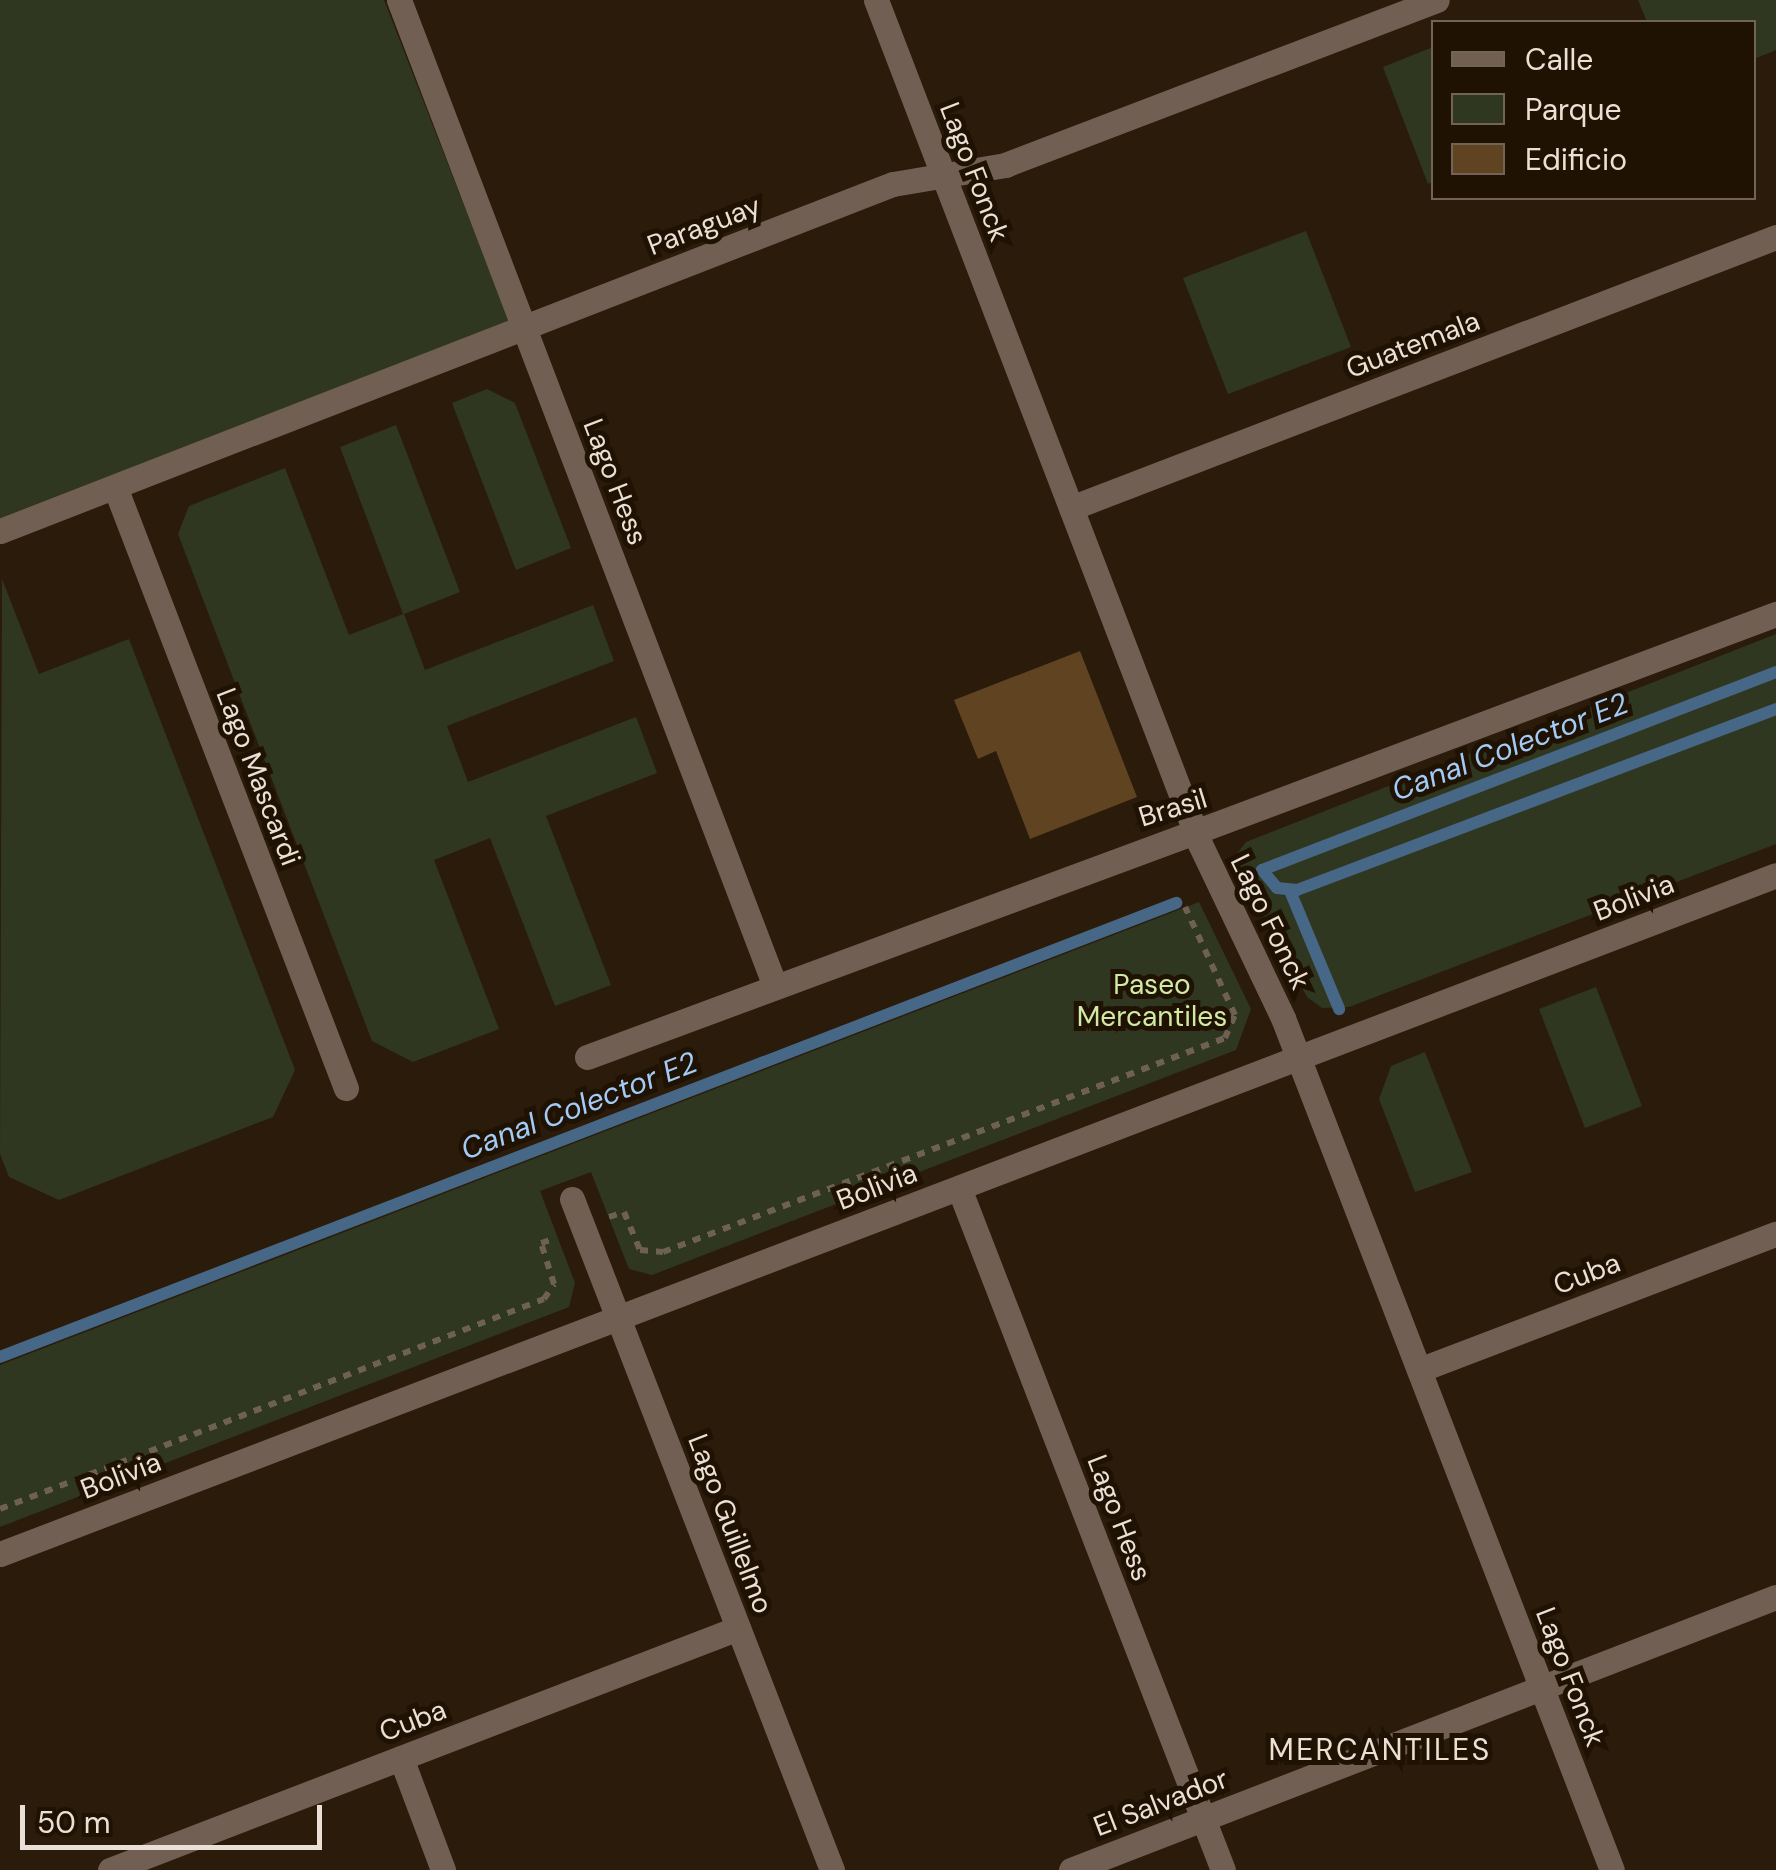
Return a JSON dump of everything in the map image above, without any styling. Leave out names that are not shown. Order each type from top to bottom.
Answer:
[{"type":"street","name":"Lago Hess","points":[[400,0],[775,986]]},
{"type":"street","name":"Lago Fonck","points":[[876,0],[1195,832],[1298,1058],[1612,1870]]},
{"type":"street","name":"Paraguay","points":[[0,532],[893,184],[1005,165],[1436,0]]},
{"type":"street","name":"Guatemala","points":[[1071,508],[1776,237]]},
{"type":"street","name":"Lago Mascardi","points":[[115,487],[346,1088]]},
{"type":"street","name":"Brasil","points":[[586,1057],[1776,614]]},
{"type":"street","name":"Bolivia","points":[[0,1554],[1776,875]]},
{"type":"street","name":"Lago Hess","points":[[959,1188],[1223,1870]]},
{"type":"street","name":"Lago Guillelmo","points":[[572,1199],[832,1870]]},
{"type":"street","name":"Cuba","points":[[1419,1370],[1776,1234]]},
{"type":"street","name":"El Salvador","points":[[1071,1870],[1776,1597]]},
{"type":"street","name":"Cuba","points":[[110,1870],[738,1628]]},
{"type":"street","points":[[400,1758],[444,1870]]},
{"type":"path","points":[[608,1218],[624,1212],[640,1250],[663,1252],[1225,1038],[1235,1015],[1185,907]]},
{"type":"path","points":[[0,1510],[544,1299],[554,1284],[541,1244],[557,1237]]},
{"type":"green space","points":[[0,0],[384,0],[509,321],[0,518]]},
{"type":"green space","points":[[1638,0],[1776,0],[1776,50],[1756,58],[1756,20],[1646,20]]},
{"type":"green space","points":[[1431,48],[1428,184],[1383,67]]},
{"type":"green space","points":[[1306,231],[1351,347],[1228,394],[1183,278]]},
{"type":"green space","points":[[487,389],[515,403],[571,548],[516,570],[452,403]]},
{"type":"green space","points":[[396,425],[460,592],[404,614],[425,670],[593,605],[614,661],[447,726],[468,782],[636,717],[657,773],[546,816],[611,985],[555,1006],[490,838],[434,860],[499,1029],[413,1062],[372,1041],[178,534],[189,506],[285,468],[349,635],[403,614],[340,447]]},
{"type":"green space","points":[[2,579],[39,674],[129,639],[295,1070],[273,1117],[59,1200],[9,1177],[0,1154]]},
{"type":"green space","points":[[1776,634],[1776,844],[1349,1007],[1322,1008],[1307,997],[1240,874],[1236,855],[1246,842]]},
{"type":"green space","name":"Paseo Mercantiles","points":[[1199,902],[1251,1009],[1236,1050],[652,1275],[629,1269],[591,1172],[540,1191],[575,1283],[569,1307],[0,1527],[0,1365]]},
{"type":"green space","points":[[1596,987],[1642,1106],[1585,1128],[1539,1009]]},
{"type":"green space","points":[[1425,1052],[1472,1172],[1415,1192],[1379,1099],[1391,1066]]},
{"type":"building","points":[[1080,651],[1137,797],[1030,839],[996,751],[978,759],[954,700]]},
{"type":"waterway","name":"Canal Colector E2","points":[[1776,672],[1262,870],[1277,888],[1297,890],[1776,709]]},
{"type":"waterway","points":[[1290,891],[1339,1009]]},
{"type":"waterway","name":"Canal Colector E2","points":[[0,1357],[1176,903]]},
{"type":"district","name":"MERCANTILES","points":[[1380,1750]]}]
